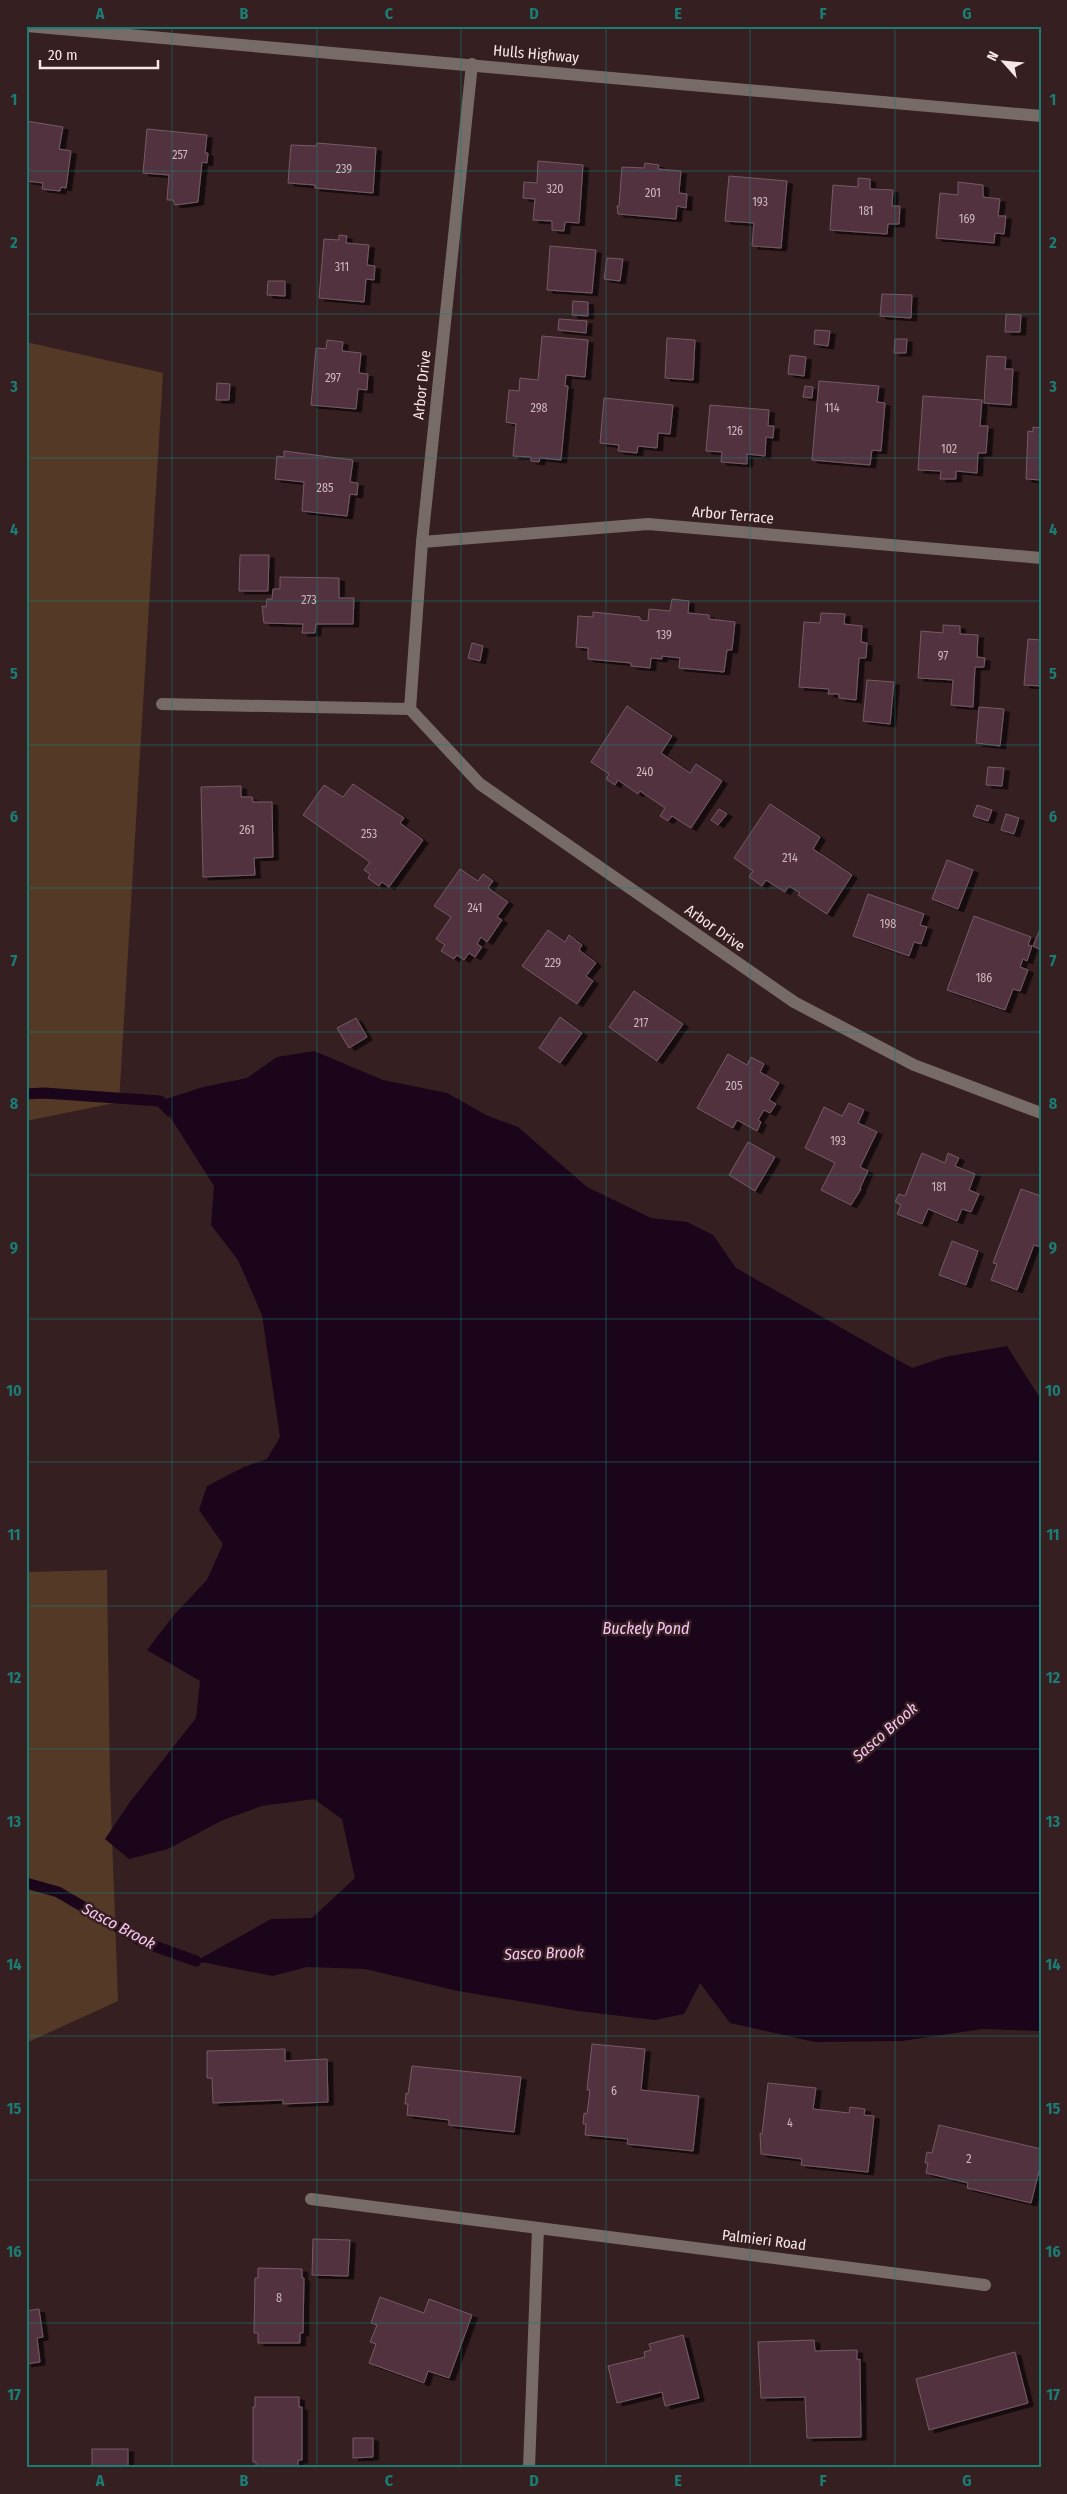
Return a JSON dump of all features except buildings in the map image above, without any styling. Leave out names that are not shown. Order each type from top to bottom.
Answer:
[{"type":"street","name":"Hulls Highway","points":[[27,26],[1041,116]]},
{"type":"street","name":"Arbor Drive","points":[[472,64],[422,542],[410,709],[480,784],[794,1002],[914,1065],[1041,1113]]},
{"type":"street","name":"Arbor Terrace","points":[[422,542],[648,524],[1041,558]]},
{"type":"street","points":[[162,704],[410,709]]},
{"type":"street","name":"Palmieri Road","points":[[311,2199],[985,2285]]},
{"type":"street","points":[[529,2468],[538,2228]]},
{"type":"shaded area","points":[[26,342],[163,373],[119,1102],[26,1121]]},
{"type":"shaded area","points":[[107,1570],[110,1784],[118,2001],[26,2043],[26,1572]]},
{"type":"water","name":"Buckely Pond","points":[[314,1051],[383,1080],[447,1093],[488,1116],[518,1127],[587,1187],[651,1218],[687,1222],[713,1235],[736,1268],[912,1368],[945,1357],[1007,1346],[1038,1395],[1041,1395],[1041,2031],[982,2029],[902,2041],[815,2042],[730,2023],[700,1983],[684,2014],[655,2020],[578,2011],[458,1991],[365,1969],[307,1967],[273,1976],[196,1961],[271,1919],[312,1918],[355,1878],[342,1819],[314,1799],[262,1806],[223,1820],[168,1849],[129,1859],[105,1839],[130,1802],[196,1718],[200,1681],[147,1650],[174,1615],[207,1580],[223,1544],[199,1510],[207,1486],[244,1467],[267,1459],[280,1437],[262,1315],[238,1260],[211,1225],[214,1186],[160,1101],[203,1087],[247,1078],[277,1057]]},
{"type":"waterway","points":[[26,1094],[44,1093],[160,1101],[170,1111]]},
{"type":"waterway","name":"Sasco Brook","points":[[26,1883],[58,1892],[143,1942],[196,1961]]}]
